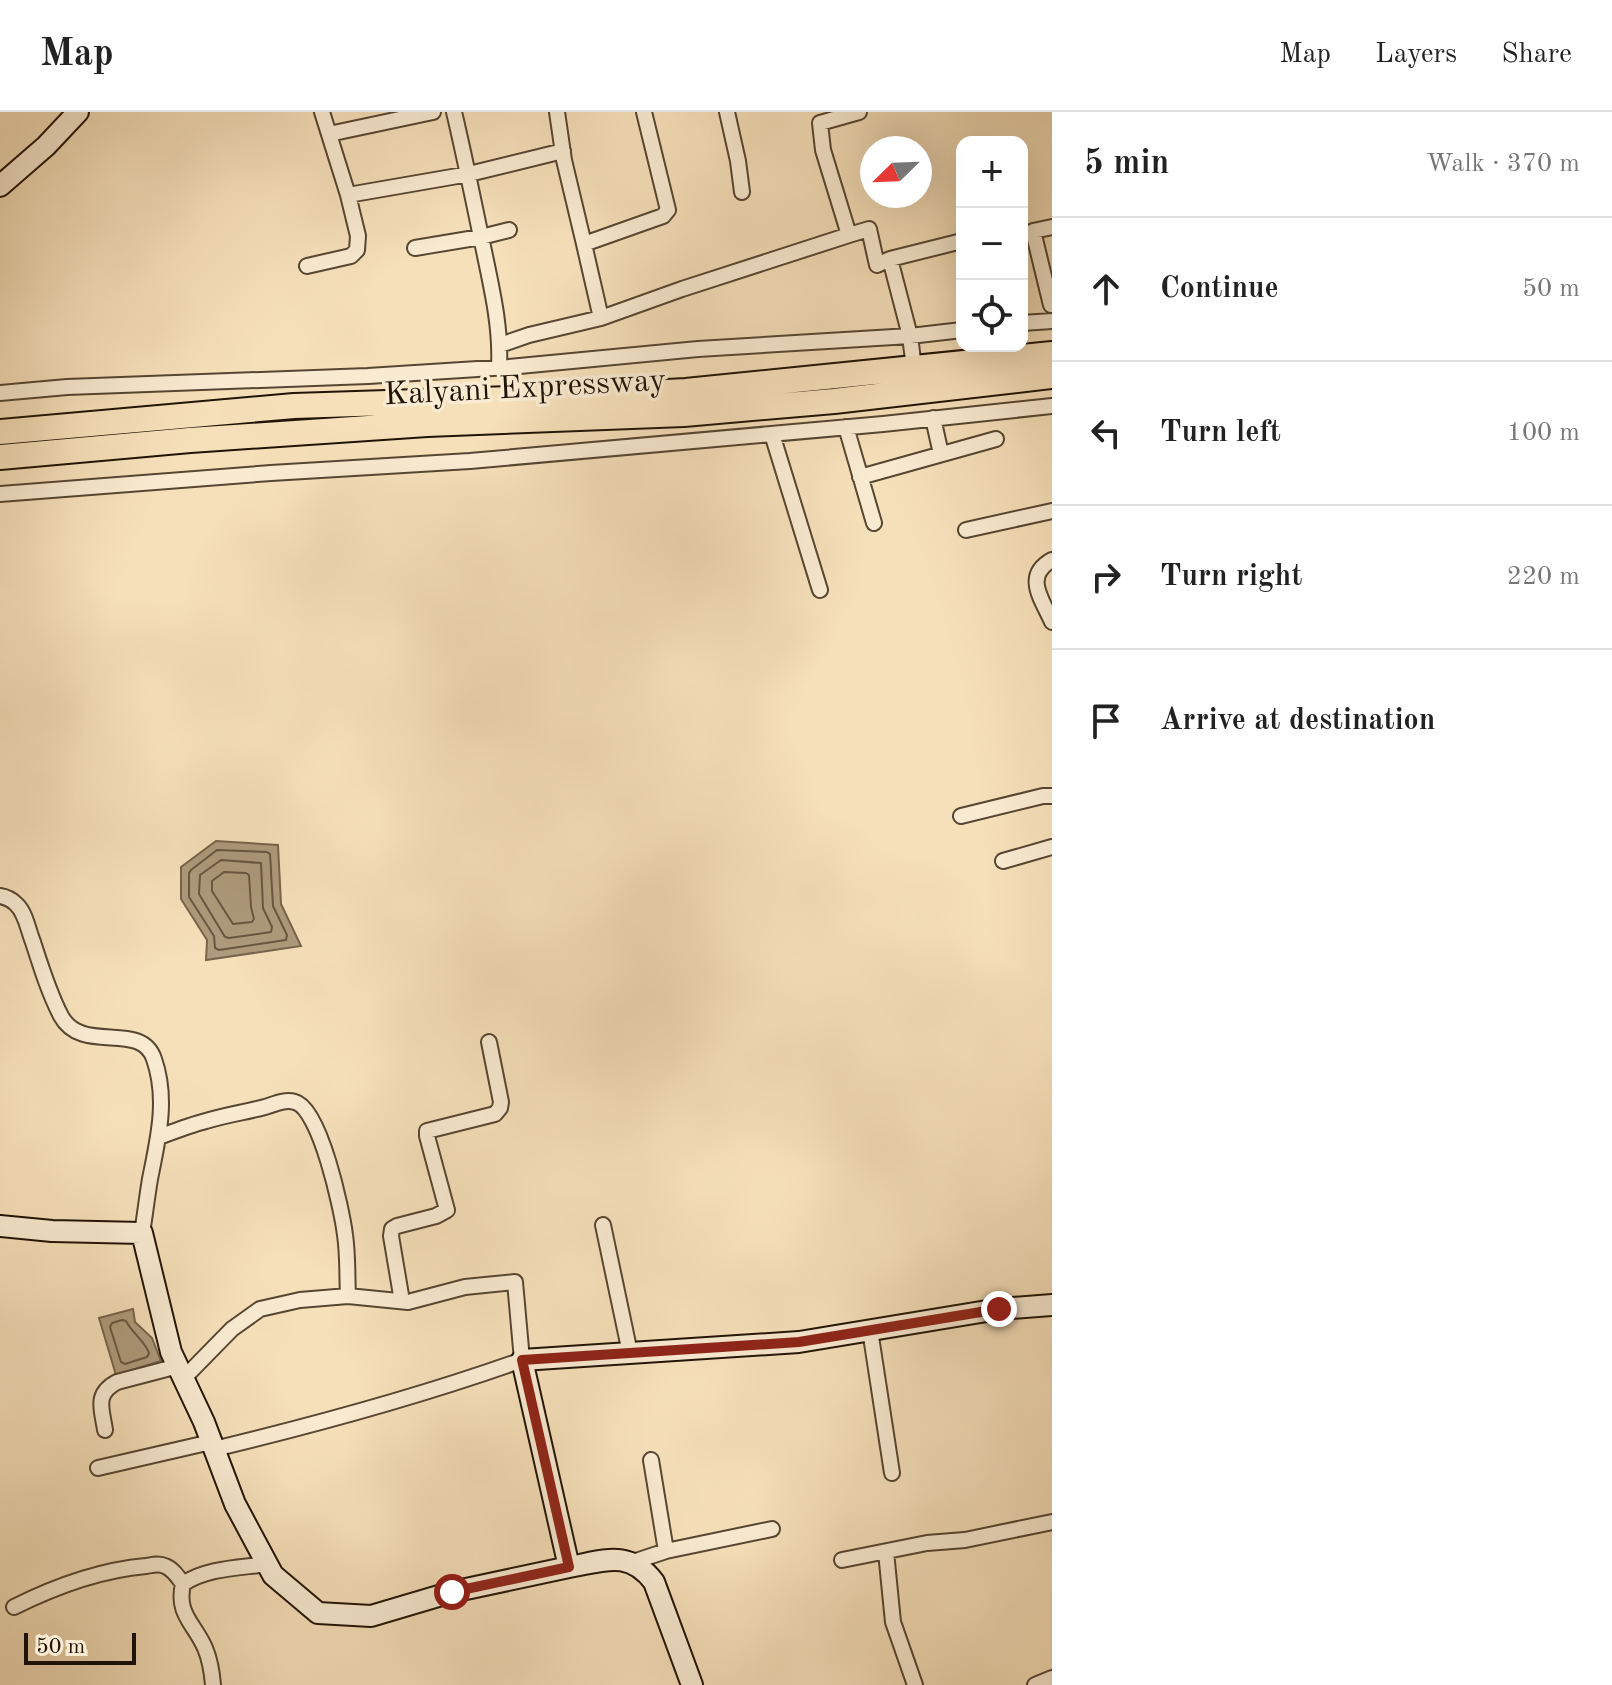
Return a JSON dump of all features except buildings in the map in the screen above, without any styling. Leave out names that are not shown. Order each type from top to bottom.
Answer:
[{"type":"highway","name":"Kalyani Expressway","points":[[0,432],[294,406],[686,391],[1052,354]]},
{"type":"highway","name":"Kalyani Expressway","points":[[0,457],[427,424],[697,413],[1052,376]]},
{"type":"street","points":[[0,186],[46,146],[78,112]]},
{"type":"street","points":[[307,266],[351,256],[357,250],[358,236],[348,195],[322,112]]},
{"type":"street","points":[[329,134],[433,112]]},
{"type":"street","points":[[454,112],[495,303],[499,367]]},
{"type":"street","points":[[557,112],[601,318]]},
{"type":"street","points":[[584,244],[663,216],[668,210],[644,112]]},
{"type":"street","points":[[727,112],[742,192]]},
{"type":"street","points":[[849,235],[823,150],[817,118],[859,112]]},
{"type":"street","points":[[348,195],[469,174],[563,151]]},
{"type":"street","points":[[1051,305],[1028,232],[1052,227]]},
{"type":"street","points":[[500,345],[601,318],[869,229],[877,265],[956,242]]},
{"type":"street","points":[[415,248],[509,230]]},
{"type":"street","points":[[890,259],[910,336],[914,368]]},
{"type":"street","points":[[1028,323],[1052,321]]},
{"type":"street","points":[[0,393],[67,387],[368,376],[956,331]]},
{"type":"street","points":[[0,494],[470,461],[1052,406]]},
{"type":"street","points":[[933,418],[941,454]]},
{"type":"street","points":[[846,427],[874,523]]},
{"type":"street","points":[[772,434],[820,590]]},
{"type":"street","points":[[860,477],[996,439]]},
{"type":"street","points":[[966,530],[1052,511]]},
{"type":"street","points":[[1052,560],[1039,569],[1036,576],[1052,622]]},
{"type":"street","points":[[961,816],[1052,796]]},
{"type":"street","points":[[1003,861],[1052,847]]},
{"type":"street","points":[[0,896],[15,902],[22,912],[47,985],[62,1019],[70,1028],[83,1036],[121,1038],[143,1043],[153,1057],[161,1103],[159,1137],[142,1233],[171,1352],[235,1504],[273,1575],[318,1613],[371,1616],[452,1592],[618,1558],[633,1562],[654,1582],[688,1684]]},
{"type":"street","points":[[402,1301],[392,1229],[447,1210],[427,1131],[495,1114],[500,1108],[489,1042]]},
{"type":"street","points":[[159,1137],[279,1102],[300,1103],[308,1110],[322,1142],[340,1202],[346,1238],[348,1296]]},
{"type":"street","points":[[603,1225],[630,1353]]},
{"type":"street","points":[[0,1226],[52,1231],[142,1233]]},
{"type":"street","points":[[105,1430],[101,1399],[107,1387],[117,1382],[181,1372],[260,1309],[300,1300],[348,1296],[408,1302],[465,1287],[515,1282],[522,1360],[569,1567]]},
{"type":"street","points":[[214,1449],[387,1403],[522,1360],[799,1342],[999,1309],[1052,1305]]},
{"type":"street","points":[[870,1330],[892,1473]]},
{"type":"street","points":[[98,1468],[211,1442],[214,1449]]},
{"type":"street","points":[[651,1460],[666,1551]]},
{"type":"street","points":[[842,1560],[1052,1522]]},
{"type":"street","points":[[633,1562],[666,1551],[772,1529]]},
{"type":"street","points":[[886,1552],[893,1622],[915,1685]]},
{"type":"street","points":[[213,1685],[204,1645],[181,1605],[183,1584],[193,1576],[267,1564]]},
{"type":"street","points":[[14,1607],[40,1594],[101,1573],[138,1566],[165,1566],[183,1584]]},
{"type":"street","points":[[1035,1685],[1052,1678]]},
{"type":"water","points":[[216,841],[278,845],[281,904],[301,946],[206,960],[207,940],[181,899],[181,867]]},
{"type":"water","points":[[133,1309],[135,1322],[152,1338],[161,1361],[116,1375],[99,1318]]},
{"type":"route","points":[[452,1592],[569,1567],[522,1360],[799,1342],[999,1309]]}]
